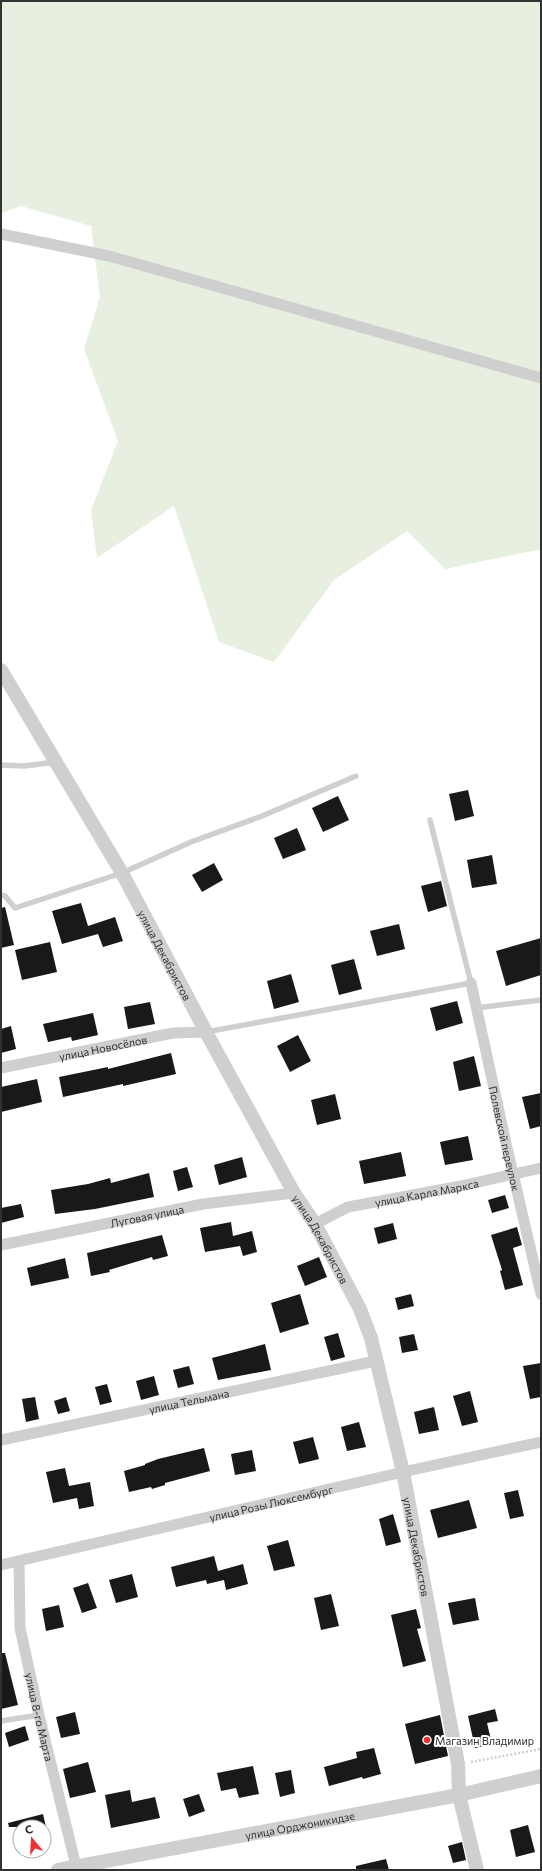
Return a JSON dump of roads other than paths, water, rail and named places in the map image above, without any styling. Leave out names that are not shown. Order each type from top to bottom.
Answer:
[{"type":"street","points":[[1,234],[109,256],[541,378]]},
{"type":"street","name":"улица Декабристов","points":[[1,670],[122,873],[206,1032],[294,1193],[315,1224],[360,1310],[370,1338],[403,1472],[458,1764],[459,1795],[477,1870]]},
{"type":"street","name":"Полевской переулок","points":[[471,983],[541,1294]]},
{"type":"street","name":"улица Новосёлов","points":[[1,1068],[173,1033],[206,1032]]},
{"type":"street","name":"улица Карла Маркса","points":[[315,1224],[348,1207],[462,1186],[541,1168]]},
{"type":"street","name":"Луговая улица","points":[[1,1245],[203,1204],[294,1193]]},
{"type":"street","name":"улица Тельмана","points":[[1,1440],[376,1361]]},
{"type":"street","name":"улица Розы Люксембург","points":[[1,1565],[403,1472],[541,1442]]},
{"type":"street","name":"улица 8-го Марта","points":[[19,1561],[20,1628],[76,1869]]},
{"type":"street","name":"улица Орджоникидзе","points":[[58,1870],[76,1869],[459,1795],[541,1776]]},
{"type":"lane","points":[[1,765],[24,766],[56,762]]},
{"type":"lane","points":[[1,895],[5,896],[15,908],[122,873],[191,842],[262,816],[356,776]]},
{"type":"lane","points":[[206,1032],[471,983],[430,820]]},
{"type":"lane","points":[[476,1008],[541,1000]]},
{"type":"lane","points":[[1,1721],[39,1715]]},
{"type":"place","name":"Магазин Владимир","points":[[427,1740]]}]
